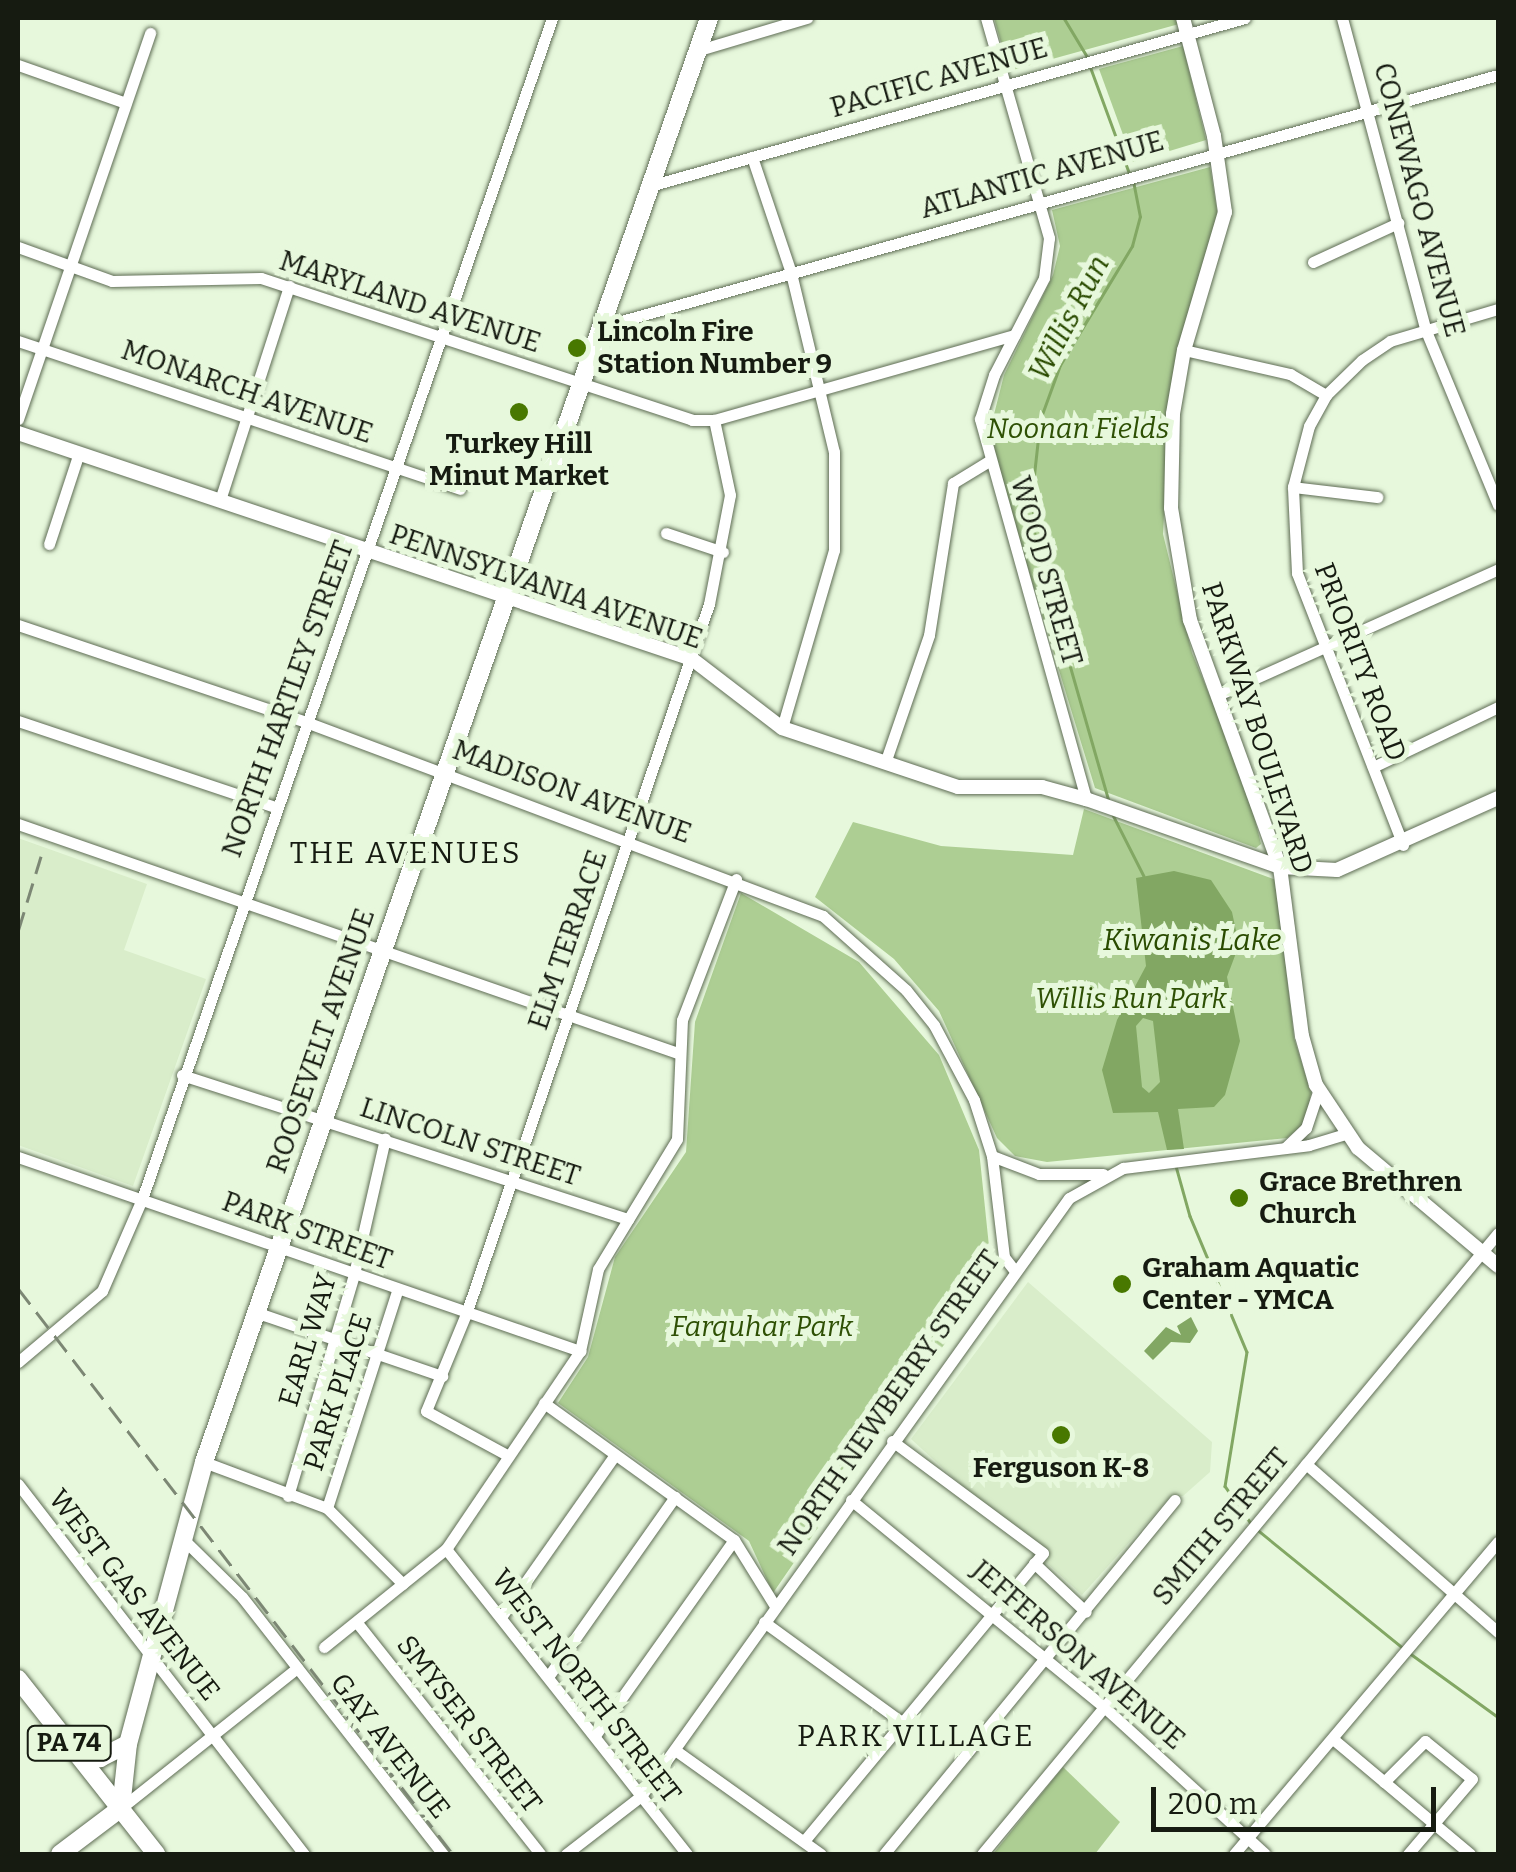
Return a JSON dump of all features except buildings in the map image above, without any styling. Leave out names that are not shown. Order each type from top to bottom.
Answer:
[{"type":"main road","name":"ROOSEVELT AVENUE","points":[[120,1808],[128,1744],[149,1656],[204,1462],[646,187],[710,18]]},
{"type":"main road","name":"PA 74","points":[[18,1679],[156,1854]]},
{"type":"main road","points":[[74,1749],[100,1758],[128,1744]]},
{"type":"main road","points":[[60,1854],[120,1808]]},
{"type":"street","name":"NORTH HARTLEY STREET","points":[[18,1362],[102,1291],[142,1199],[552,18]]},
{"type":"street","points":[[696,51],[807,18]]},
{"type":"street","name":"WOOD STREET","points":[[986,18],[1042,201],[1048,263],[980,419],[989,462],[1092,801]]},
{"type":"street","name":"PARKWAY BOULEVARD","points":[[1183,18],[1217,150],[1224,212],[1184,350],[1174,414],[1171,508],[1190,620],[1280,867],[1302,1036],[1319,1089],[1345,1134],[1498,1266]]},
{"type":"street","name":"PACIFIC AVENUE","points":[[646,187],[1245,18]]},
{"type":"street","name":"CONEWAGO AVENUE","points":[[1342,18],[1370,110],[1426,331],[1498,505]]},
{"type":"street","points":[[18,419],[74,266],[150,33]]},
{"type":"street","points":[[18,65],[126,103]]},
{"type":"street","name":"ATLANTIC AVENUE","points":[[600,327],[1217,150],[1498,75]]},
{"type":"street","points":[[752,157],[791,273],[834,452],[834,550],[782,728]]},
{"type":"street","points":[[1314,262],[1398,223]]},
{"type":"street","name":"MARYLAND AVENUE","points":[[18,247],[112,281],[229,276],[289,286],[671,416],[714,420],[1014,335]]},
{"type":"street","points":[[220,500],[248,423],[289,286]]},
{"type":"street","name":"PRIORITY ROAD","points":[[1403,845],[1322,650],[1297,573],[1292,486],[1309,426],[1326,396],[1390,341],[1498,310]]},
{"type":"street","name":"MONARCH AVENUE","points":[[18,340],[248,423],[460,489]]},
{"type":"street","points":[[1184,350],[1290,374],[1326,396]]},
{"type":"street","name":"ELM TERRACE","points":[[507,1455],[426,1411],[466,1314],[692,660],[723,552],[730,495],[714,420]]},
{"type":"street","name":"PENNSYLVANIA AVENUE","points":[[18,433],[692,660],[782,728],[958,787],[1042,787],[1124,811],[1280,867],[1337,870],[1403,845],[1498,798]]},
{"type":"street","points":[[49,544],[79,454]]},
{"type":"street","points":[[885,762],[929,636],[952,482],[989,462]]},
{"type":"street","points":[[1292,486],[1377,497]]},
{"type":"street","points":[[666,533],[723,552]]},
{"type":"street","points":[[1218,695],[1498,570]]},
{"type":"street","name":"MADISON AVENUE","points":[[18,625],[306,722],[736,879],[823,916],[906,990],[934,1025],[974,1100],[992,1156],[1004,1257],[1014,1270]]},
{"type":"street","points":[[1373,767],[1498,707]]},
{"type":"street","points":[[18,721],[275,807]]},
{"type":"street","points":[[18,824],[678,1053]]},
{"type":"street","points":[[324,1648],[446,1549],[580,1351],[598,1269],[677,1139],[682,1020],[736,879]]},
{"type":"street","name":"LINCOLN STREET","points":[[182,1075],[628,1219]]},
{"type":"street","points":[[1285,1148],[1306,1128],[1319,1089]]},
{"type":"street","name":"NORTH NEWBERRY STREET","points":[[566,1854],[641,1796],[1057,1210],[1103,1174],[1163,1162],[1285,1148],[1345,1134]]},
{"type":"street","name":"EARL WAY","points":[[288,1496],[354,1274],[386,1139]]},
{"type":"street","name":"PARK STREET","points":[[18,1156],[397,1291],[580,1351]]},
{"type":"street","points":[[992,1156],[1038,1174],[1103,1174]]},
{"type":"street","name":"SMITH STREET","points":[[982,1854],[1498,1233]]},
{"type":"street","name":"PARK PLACE","points":[[327,1508],[397,1291]]},
{"type":"street","points":[[256,1312],[442,1376]]},
{"type":"street","points":[[544,1403],[734,1540],[776,1606]]},
{"type":"street","points":[[892,1442],[1039,1558],[1086,1612]]},
{"type":"street","points":[[501,1617],[615,1455]]},
{"type":"street","points":[[204,1462],[327,1508],[403,1584]]},
{"type":"street","points":[[1306,1464],[1498,1632]]},
{"type":"street","name":"WEST GAS AVENUE","points":[[18,1484],[304,1854]]},
{"type":"street","points":[[550,1674],[675,1497]]},
{"type":"street","name":"JEFFERSON AVENUE","points":[[852,1500],[1103,1706],[1265,1854]]},
{"type":"street","points":[[884,1854],[1048,1660],[1175,1500]]},
{"type":"street","name":"GAY AVENUE","points":[[181,1538],[242,1597],[443,1854]]},
{"type":"street","points":[[596,1734],[734,1540]]},
{"type":"street","points":[[1234,1854],[1498,1542]]},
{"type":"street","name":"WEST NORTH STREET","points":[[446,1549],[550,1674],[687,1854]]},
{"type":"street","points":[[804,1841],[899,1720],[1039,1558]]},
{"type":"street","points":[[764,1622],[899,1720]]},
{"type":"street","name":"SMYSER STREET","points":[[358,1624],[540,1854]]},
{"type":"street","points":[[120,1808],[297,1668]]},
{"type":"street","points":[[1332,1739],[1470,1854]]},
{"type":"street","points":[[1384,1782],[1416,1747],[1430,1742],[1472,1779],[1408,1854]]},
{"type":"street","points":[[675,1750],[821,1854]]},
{"type":"shaded area","points":[[18,838],[147,884],[124,950],[206,979],[133,1186],[18,1145]]},
{"type":"shaded area","name":"Ferguson K-8","points":[[1028,1282],[1212,1442],[1210,1472],[1183,1496],[1170,1497],[1082,1595],[911,1439]]},
{"type":"green space","points":[[994,18],[1178,18],[1179,24],[1009,71]]},
{"type":"green space","points":[[1183,46],[1206,140],[1133,162],[1099,69]]},
{"type":"green space","name":"Noonan Fields","points":[[1210,167],[1218,217],[1170,392],[1163,534],[1192,653],[1246,783],[1261,844],[1256,848],[1095,788],[988,438],[1004,375],[1053,275],[1060,246],[1052,210]]},
{"type":"green space","name":"Willis Run Park","points":[[1084,809],[1276,880],[1294,1038],[1311,1093],[1306,1122],[1287,1138],[1047,1162],[1015,1156],[997,1138],[939,1011],[894,959],[815,897],[853,822],[941,846],[1073,855]]},
{"type":"green space","name":"Farquhar Park","points":[[741,893],[859,962],[939,1055],[979,1150],[990,1256],[988,1278],[773,1593],[749,1541],[558,1403],[588,1357],[615,1257],[686,1152],[695,1022]]},
{"type":"green space","points":[[1063,1767],[1120,1822],[1095,1854],[993,1854]]},
{"type":"water","name":"Kiwanis Lake","points":[[1174,871],[1211,880],[1232,912],[1239,945],[1227,977],[1240,1041],[1225,1095],[1214,1107],[1178,1109],[1184,1149],[1167,1150],[1158,1112],[1113,1113],[1102,1070],[1117,1020],[1146,966],[1136,878]],"holes":[[[1143,1018],[1153,1021],[1160,1082],[1149,1093],[1142,1087],[1136,1026]]]},
{"type":"water","points":[[1191,1317],[1198,1331],[1190,1343],[1171,1342],[1153,1360],[1144,1351],[1166,1327],[1181,1335],[1177,1326]]},
{"type":"waterway","name":"Willis Run","points":[[1064,18],[1088,58]]},
{"type":"waterway","name":"Willis Run","points":[[1090,66],[1130,175]]},
{"type":"waterway","name":"Willis Run","points":[[1109,803],[1035,545],[1032,493],[1040,420],[1060,365],[1132,246],[1140,217],[1133,182]]},
{"type":"waterway","name":"Willis Run","points":[[1113,815],[1144,876]]},
{"type":"waterway","points":[[1176,1166],[1190,1216],[1247,1352],[1225,1486],[1250,1522]]},
{"type":"waterway","points":[[1259,1531],[1404,1649]]},
{"type":"waterway","points":[[1411,1654],[1498,1717]]},
{"type":"railway","points":[[18,931],[41,856]]},
{"type":"railway","points":[[18,1288],[453,1854]]},
{"type":"place","name":"Lincoln Fire Station Number 9","points":[[577,348]]},
{"type":"place","name":"Turkey Hill Minut Market","points":[[519,412]]},
{"type":"place","name":"Grace Brethren Church","points":[[1239,1198]]},
{"type":"place","name":"Graham Aquatic Center - YMCA","points":[[1122,1284]]},
{"type":"place","name":"Ferguson K-8","points":[[1061,1435]]},
{"type":"district","name":"THE AVENUES","points":[[406,853]]},
{"type":"district","name":"PARK VILLAGE","points":[[916,1736]]}]
